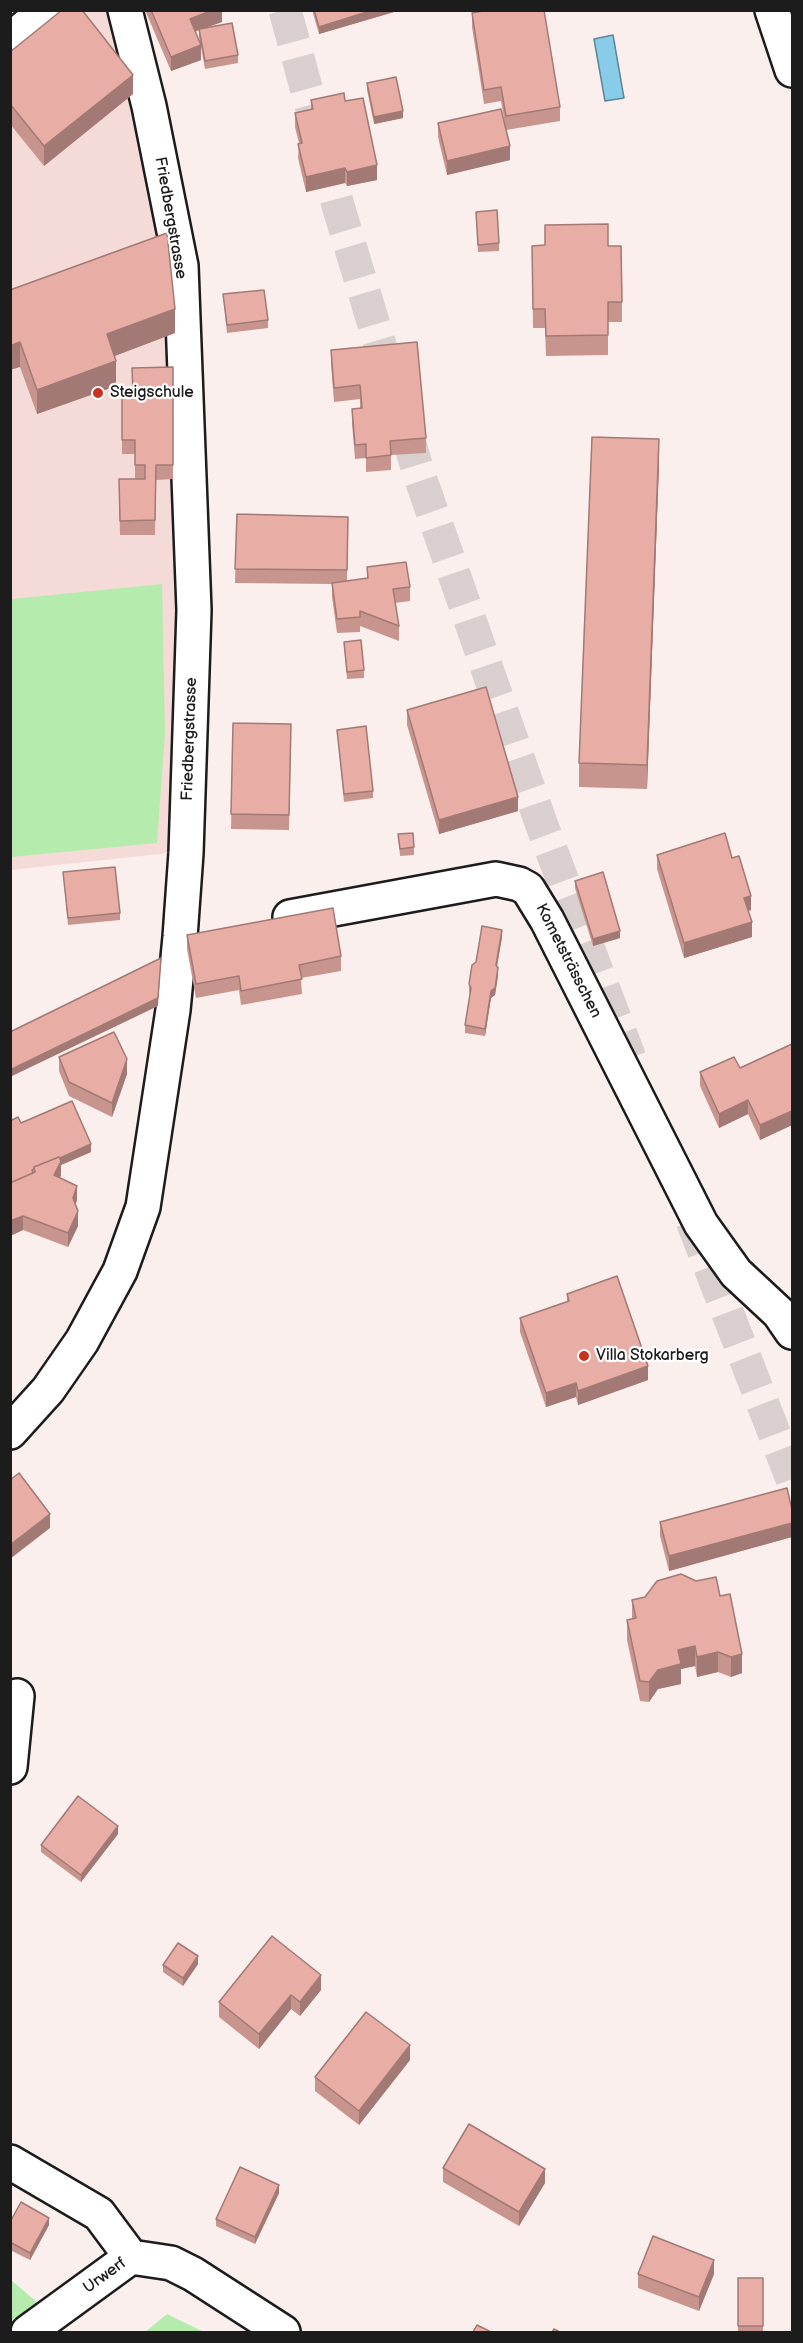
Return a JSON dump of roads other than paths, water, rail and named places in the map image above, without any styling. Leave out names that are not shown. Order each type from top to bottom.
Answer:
[{"type":"street","points":[[10,40],[46,10]]},
{"type":"street","name":"Friedbergstrasse","points":[[10,1432],[48,1390],[82,1341],[120,1271],[143,1207],[173,1010],[180,938],[186,854],[194,610],[181,266],[149,106],[125,10]]},
{"type":"street","points":[[772,10],[792,70]]},
{"type":"street","name":"Kometsträsschen","points":[[262,922],[496,879],[519,884],[528,889],[547,920],[701,1224],[736,1273],[779,1313],[792,1332]]},
{"type":"street","points":[[180,938],[215,931]]},
{"type":"street","points":[[10,1767],[17,1696]]},
{"type":"street","points":[[10,2162],[99,2214],[131,2257]]},
{"type":"street","name":"Urwerf","points":[[28,2332],[131,2257],[171,2263],[194,2274],[283,2332]]},
{"type":"water","points":[[613,35],[624,98],[605,101],[594,39]]},
{"type":"tunnel","points":[[285,10],[339,209],[419,474],[541,823],[630,1058]]},
{"type":"tunnel","points":[[692,1221],[792,1479]]},
{"type":"place","name":"Steigschule","points":[[98,393]]},
{"type":"place","name":"Villa Stokarberg","points":[[584,1356]]}]
